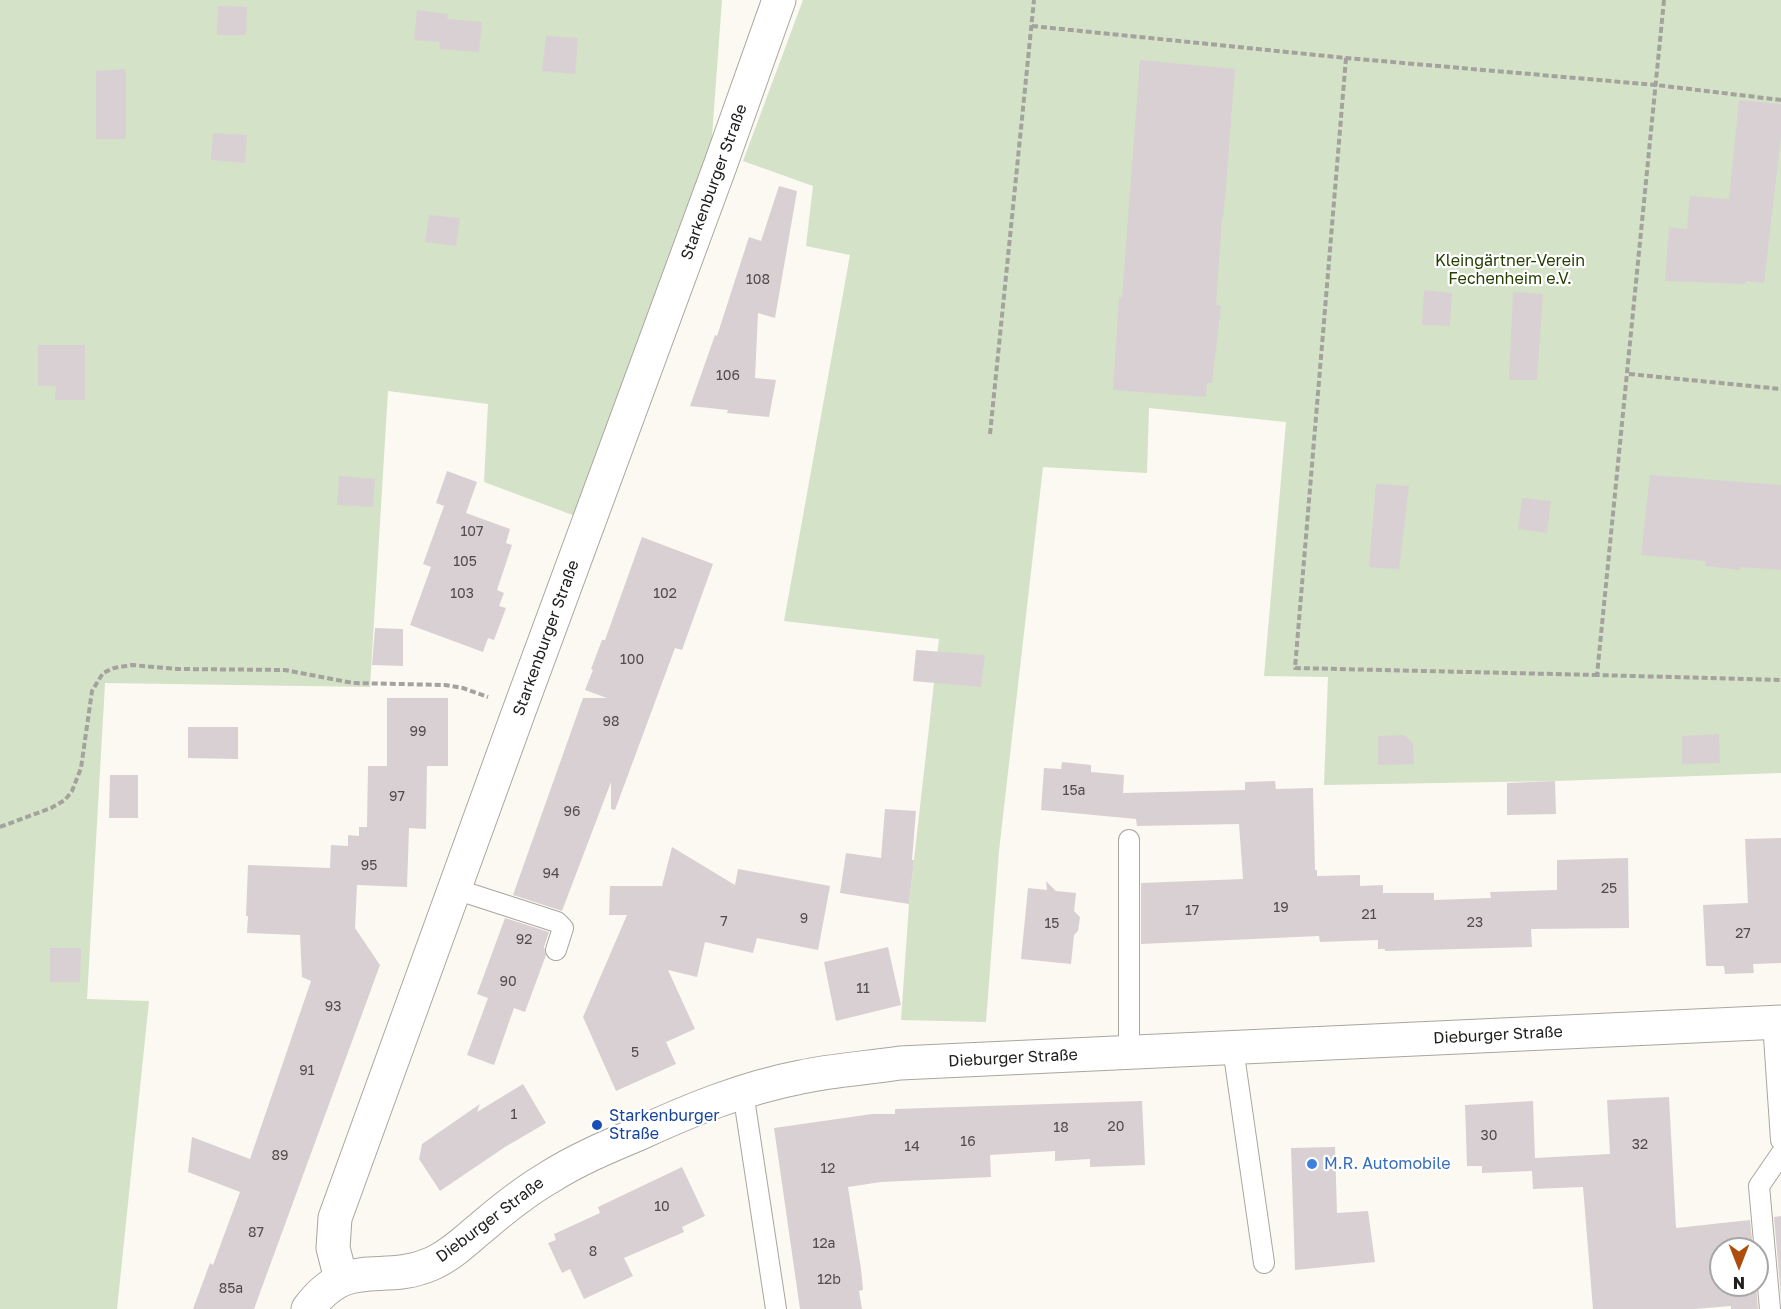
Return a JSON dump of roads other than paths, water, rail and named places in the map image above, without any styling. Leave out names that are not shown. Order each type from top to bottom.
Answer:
[{"type":"street","name":"Starkenburger Straße","points":[[341,1279],[333,1248],[335,1218],[779,0]]},
{"type":"street","name":"Dieburger Straße","points":[[309,1309],[328,1287],[341,1279],[360,1273],[405,1273],[432,1264],[452,1252],[518,1196],[586,1156],[693,1109],[743,1092],[801,1077],[900,1063],[1777,1022]]},
{"type":"lane","points":[[1129,840],[1130,1053]]},
{"type":"lane","points":[[455,889],[557,921],[563,928],[556,950]]},
{"type":"lane","points":[[1777,1022],[1781,1140]]},
{"type":"lane","points":[[1233,1048],[1264,1263]]},
{"type":"lane","points":[[743,1092],[776,1309]]},
{"type":"lane","points":[[1770,1309],[1759,1186],[1781,1154]]},
{"type":"place","name":"Starkenburger Straße","points":[[597,1125]]},
{"type":"place","name":"M.R. Automobile","points":[[1312,1164]]},
{"type":"park label","name":"Kleingärtner-Verein Fechenheim e.V.","points":[[1510,270]]}]
